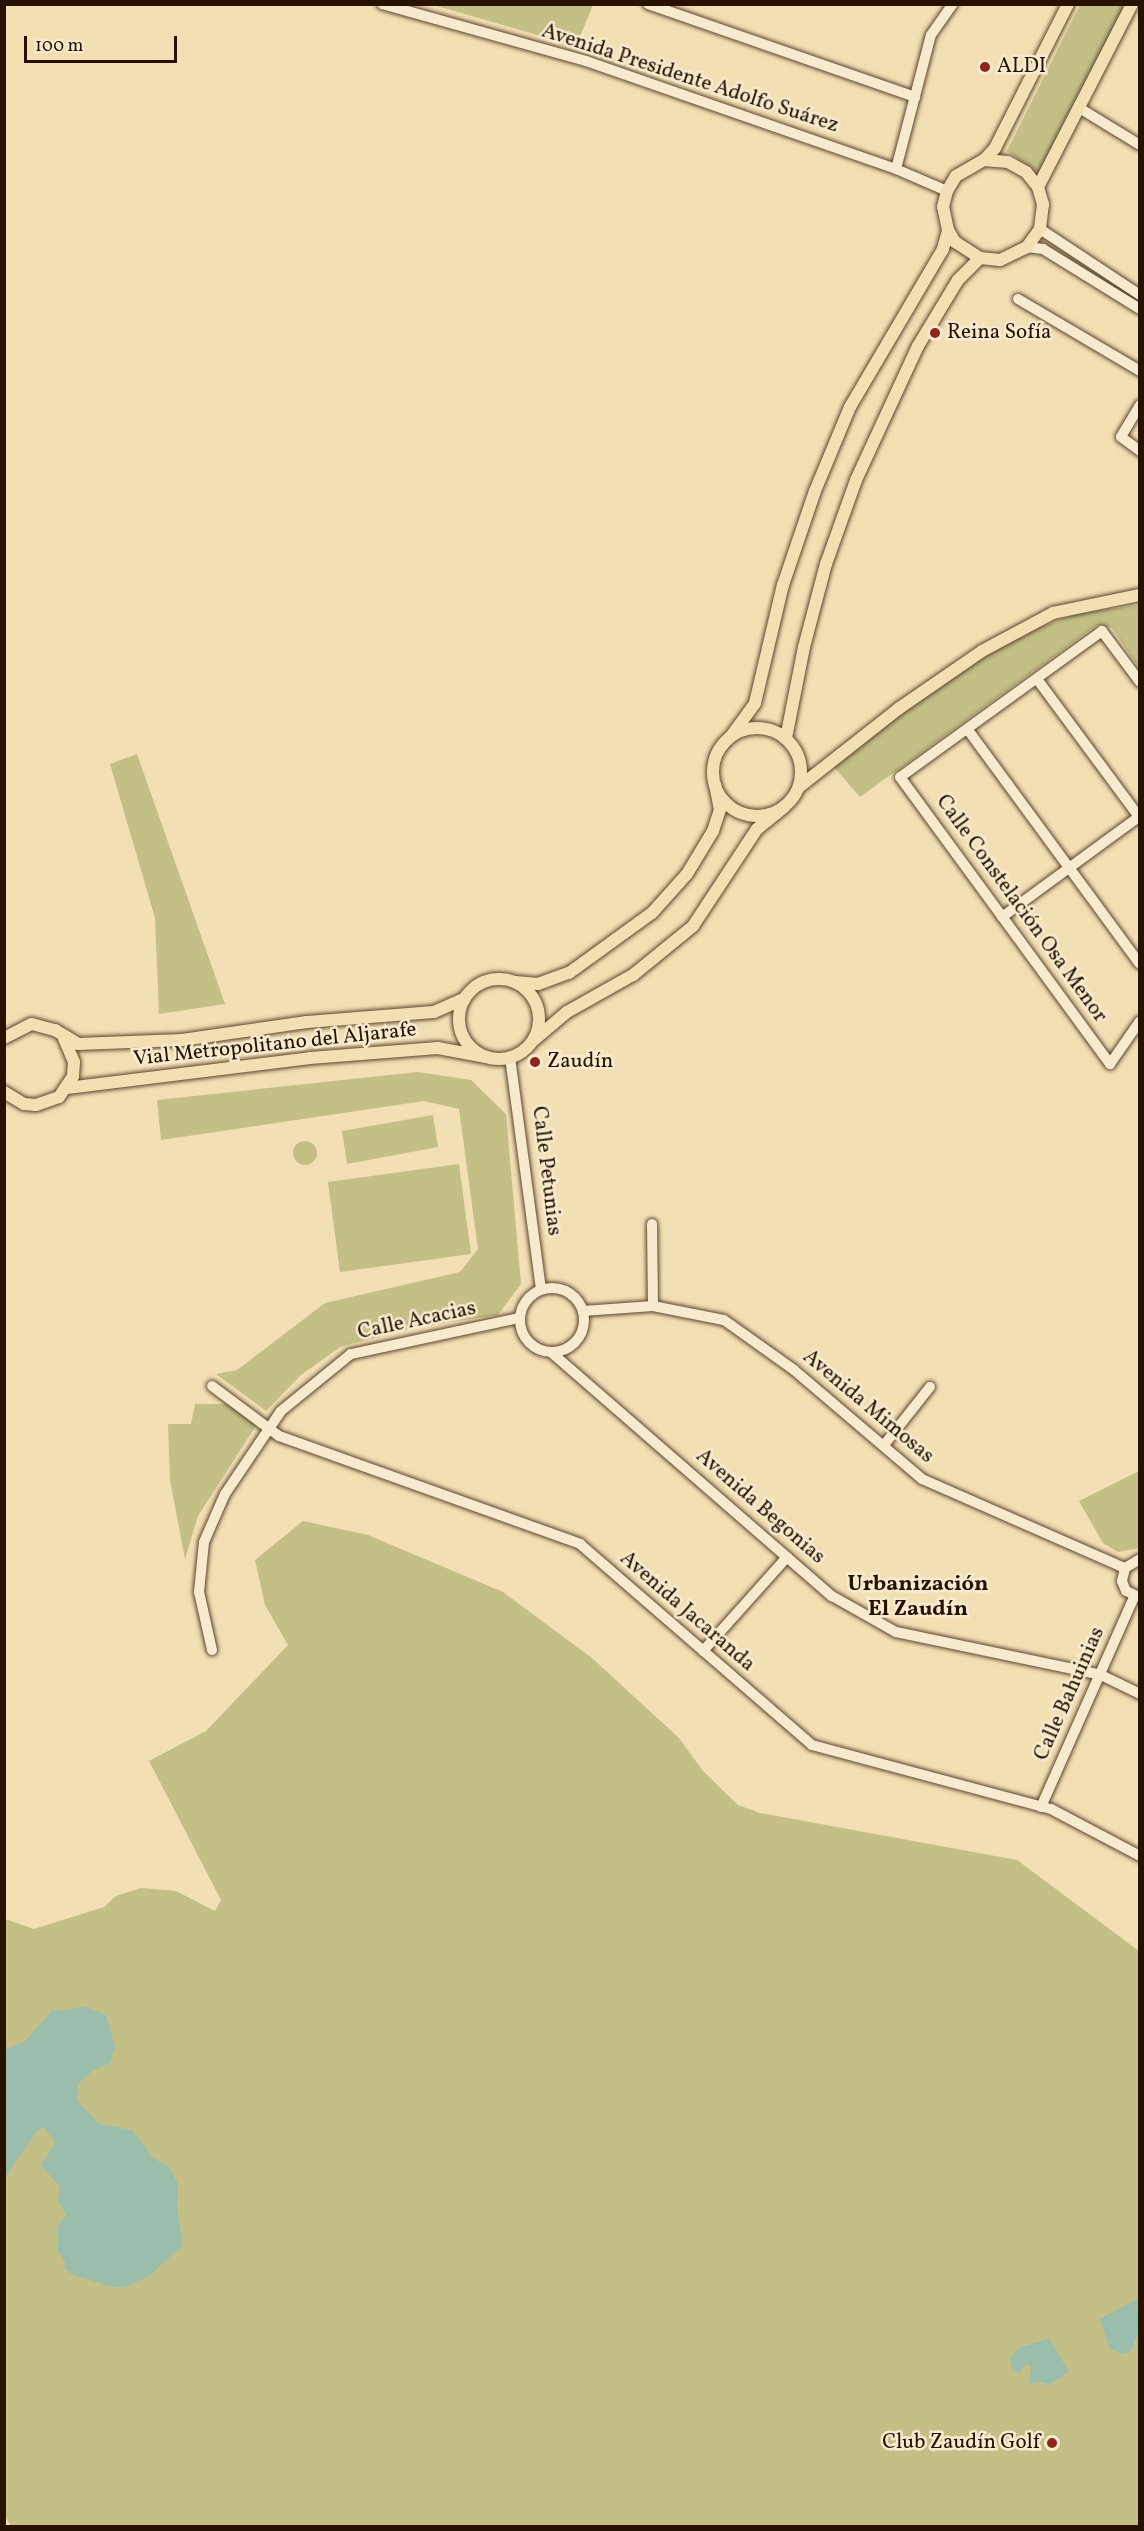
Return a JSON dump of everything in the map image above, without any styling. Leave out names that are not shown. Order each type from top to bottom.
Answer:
[{"type":"main road","points":[[947,190],[956,176],[984,160],[995,148],[1068,4]]},
{"type":"main road","points":[[1038,187],[1081,109],[1132,4]]},
{"type":"main road","points":[[948,230],[965,251],[980,258],[1000,260],[1027,247],[1040,229],[1043,204],[1038,187],[1026,172],[1008,162],[984,160]]},
{"type":"main road","name":"Vial Metropolitano del Aljarafe","points":[[4,1038],[32,1024],[54,1030],[64,1038],[78,1044],[100,1045],[182,1040],[307,1022],[434,1012],[465,998],[481,983],[502,979],[538,984],[569,973],[652,913],[687,874],[713,831],[720,810],[714,763],[721,746],[732,735],[755,703],[783,585],[815,490],[850,407],[939,256],[948,230],[943,207],[947,190]]},
{"type":"main road","points":[[786,738],[821,585],[856,480],[918,346],[958,280],[980,258]]},
{"type":"main road","points":[[510,1057],[567,1012],[633,975],[693,926],[757,829],[784,807],[799,787],[832,761],[982,651],[1053,613],[1138,596]]},
{"type":"main road","points":[[732,735],[757,728],[786,738],[801,765],[799,787]]},
{"type":"main road","points":[[801,765],[832,761]]},
{"type":"main road","points":[[715,784],[721,798],[740,813],[765,816],[784,807]]},
{"type":"main road","points":[[516,982],[527,990],[539,1014],[534,1040]]},
{"type":"main road","points":[[465,998],[459,1017],[463,1037],[486,1057]]},
{"type":"main road","points":[[64,1038],[74,1062],[67,1088]]},
{"type":"main road","name":"Vial Metropolitano del Aljarafe","points":[[4,1092],[24,1104],[36,1105],[59,1097],[67,1088],[101,1081],[438,1048],[486,1057],[510,1057]]},
{"type":"street","name":"Avenida Presidente Adolfo Suárez","points":[[382,4],[586,61],[896,169],[947,190]]},
{"type":"street","points":[[648,4],[915,97]]},
{"type":"street","points":[[896,169],[931,36],[953,4]]},
{"type":"street","points":[[1081,109],[1140,145]]},
{"type":"street","points":[[1040,229],[1140,295]]},
{"type":"street","points":[[1027,247],[1043,249],[1140,309]]},
{"type":"street","points":[[1018,299],[1140,371]]},
{"type":"street","points":[[1140,405],[1121,437],[1140,451]]},
{"type":"street","points":[[1140,682],[1102,631],[968,730],[1140,964]]},
{"type":"street","points":[[1002,917],[1139,817],[1037,679]]},
{"type":"street","name":"Calle Constelación Osa Menor","points":[[968,730],[900,777],[1110,1064],[1140,1021]]},
{"type":"street","name":"Calle Petunias","points":[[510,1057],[542,1289]]},
{"type":"street","points":[[652,1224],[653,1306]]},
{"type":"street","points":[[560,1288],[570,1293],[583,1311],[580,1336],[573,1345],[552,1353],[534,1347],[525,1339],[519,1318],[524,1303],[542,1289],[560,1288]]},
{"type":"street","name":"Avenida Mimosas","points":[[583,1311],[653,1306],[724,1320],[794,1370],[884,1444],[922,1479],[1125,1568]]},
{"type":"street","name":"Calle Acacias","points":[[212,1650],[199,1592],[204,1542],[225,1494],[269,1428],[298,1394],[351,1354],[519,1318]]},
{"type":"street","name":"Avenida Begonias","points":[[552,1353],[832,1596],[896,1632],[1101,1675],[1140,1694]]},
{"type":"street","name":"Avenida Jacaranda","points":[[212,1386],[279,1436],[580,1544],[812,1745],[1041,1807],[1140,1856]]},
{"type":"street","points":[[884,1444],[930,1387]]},
{"type":"street","points":[[703,1651],[787,1557]]},
{"type":"street","points":[[1137,1597],[1123,1585],[1125,1568],[1140,1559]]},
{"type":"street","name":"Calle Bahuinias","points":[[1041,1807],[1137,1597]]},
{"type":"shaded area","points":[[593,4],[576,46],[433,5]]},
{"type":"shaded area","points":[[1080,5],[1126,5],[1039,173],[1007,151]]},
{"type":"shaded area","points":[[1139,605],[1139,668],[1112,628],[1097,625],[860,797],[833,766],[953,676],[1017,636],[1075,614]]},
{"type":"shaded area","points":[[137,754],[225,1004],[159,1014],[155,918],[110,764]]},
{"type":"shaded area","points":[[418,1072],[471,1080],[506,1114],[521,1284],[498,1315],[416,1327],[340,1347],[301,1375],[266,1411],[216,1374],[237,1370],[325,1303],[460,1272],[478,1249],[459,1109],[424,1101],[161,1140],[157,1100]]},
{"type":"shaded area","points":[[433,1115],[438,1147],[347,1164],[342,1131]]},
{"type":"shaded area","points":[[305,1141],[313,1145],[317,1153],[313,1161],[305,1165],[297,1161],[293,1153],[297,1145]]},
{"type":"shaded area","points":[[459,1164],[471,1254],[340,1272],[328,1182]]},
{"type":"shaded area","points":[[195,1404],[228,1404],[257,1424],[198,1516],[185,1559],[170,1480],[168,1424],[191,1424]]},
{"type":"shaded area","points":[[1139,1471],[1139,1548],[1118,1552],[1103,1543],[1079,1501]]},
{"type":"shaded area","name":"Club Zaudín Golf","points":[[303,1521],[368,1535],[503,1592],[592,1658],[679,1738],[703,1771],[738,1805],[760,1813],[1017,1860],[1139,1951],[1139,2526],[11,2526],[5,2516],[5,1919],[34,1929],[104,1907],[116,1896],[141,1888],[176,1891],[215,1911],[221,1900],[149,1761],[206,1731],[288,1645],[265,1605],[255,1560]]},
{"type":"shaded area","points":[[86,2007],[106,2015],[115,2047],[110,2063],[92,2071],[78,2084],[77,2100],[99,2124],[132,2130],[153,2158],[169,2167],[178,2184],[177,2207],[183,2245],[149,2276],[125,2287],[112,2287],[71,2274],[64,2267],[66,2263],[58,2252],[58,2227],[66,2214],[58,2201],[60,2187],[41,2165],[55,2143],[44,2127],[37,2131],[5,2177],[5,2050],[25,2041],[52,2011]]},
{"type":"shaded area","points":[[1137,2299],[1139,2330],[1131,2351],[1122,2354],[1110,2349],[1100,2319]]},
{"type":"shaded area","points":[[1049,2338],[1069,2372],[1047,2386],[1045,2382],[1030,2383],[1031,2365],[1026,2364],[1019,2373],[1013,2370],[1010,2359],[1017,2349]]},
{"type":"place","name":"ALDI","points":[[985,67]]},
{"type":"place","name":"Reina Sofía","points":[[935,333]]},
{"type":"place","name":"Zaudín","points":[[535,1062]]},
{"type":"place","name":"Club Zaudín Golf","points":[[1052,2443]]},
{"type":"district","name":"Urbanización El Zaudín","points":[[918,1596]]}]
